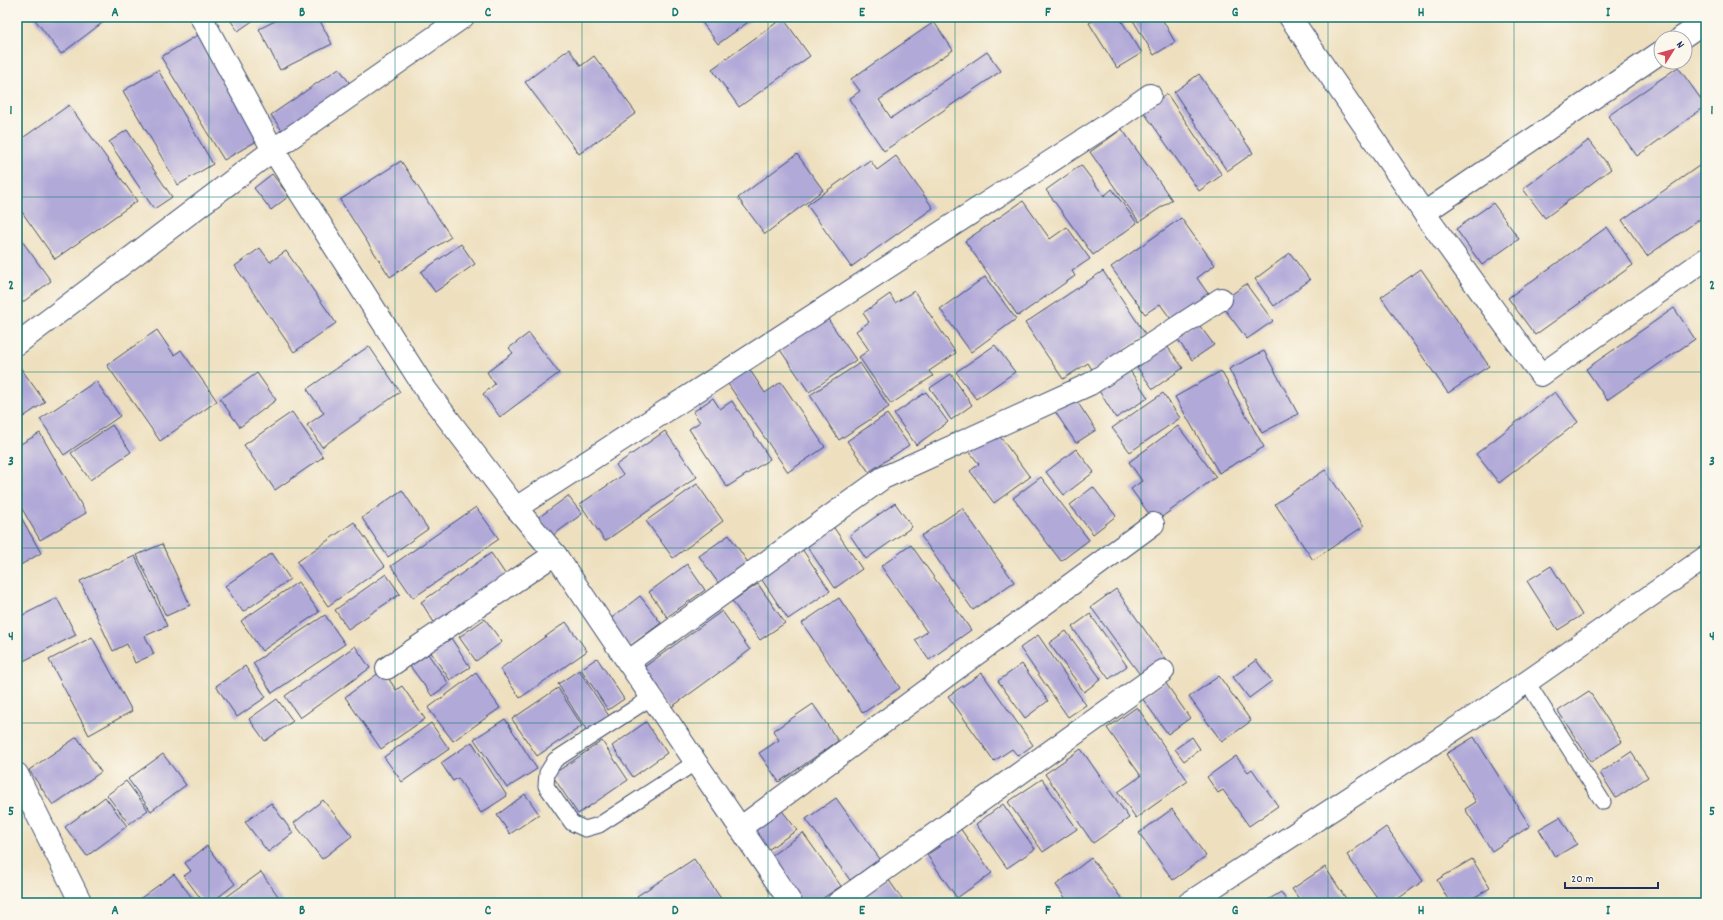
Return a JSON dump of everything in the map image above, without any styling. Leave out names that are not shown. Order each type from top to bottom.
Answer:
[{"type":"street","points":[[201,17],[273,150],[426,390],[516,508],[555,554],[791,903]]},
{"type":"street","points":[[17,344],[273,150],[463,17]]},
{"type":"street","points":[[1290,17],[1424,214],[1541,375],[1706,259]]},
{"type":"street","points":[[1693,30],[1706,21]]},
{"type":"street","points":[[1424,214],[1653,57]]},
{"type":"street","points":[[516,508],[1108,125],[1150,96]]},
{"type":"street","points":[[628,662],[883,478],[1090,384],[1221,299]]},
{"type":"street","points":[[740,828],[1153,524]]},
{"type":"street","points":[[387,668],[555,554]]},
{"type":"street","points":[[1189,903],[1527,682],[1706,556]]},
{"type":"street","points":[[838,903],[1163,671]]},
{"type":"street","points":[[17,774],[81,903]]},
{"type":"lane","points":[[1527,682],[1603,802]]},
{"type":"lane","points":[[652,697],[555,760],[547,773],[546,786],[572,824],[584,829],[599,825],[696,762]]},
{"type":"building","points":[[33,17],[110,17],[61,54]]},
{"type":"building","points":[[228,17],[258,17],[238,31]]},
{"type":"building","points":[[283,17],[318,17],[332,44],[280,70],[259,29]]},
{"type":"building","points":[[698,17],[755,17],[718,44]]},
{"type":"building","points":[[1099,17],[1119,17],[1142,53],[1117,68],[1089,23]]},
{"type":"building","points":[[1131,17],[1161,17],[1175,42],[1154,55]]},
{"type":"building","points":[[783,18],[810,56],[739,107],[712,69]]},
{"type":"building","points":[[934,22],[953,50],[879,100],[891,118],[987,52],[1001,71],[884,151],[849,99],[860,91],[851,79]]},
{"type":"building","points":[[198,35],[260,139],[224,160],[161,57]]},
{"type":"building","points":[[569,49],[581,66],[594,56],[636,113],[579,154],[525,82]]},
{"type":"building","points":[[339,68],[353,88],[286,136],[271,115]]},
{"type":"building","points":[[158,70],[213,164],[178,185],[123,91]]},
{"type":"building","points":[[1674,70],[1680,70],[1706,106],[1637,156],[1608,116]]},
{"type":"building","points":[[1199,74],[1253,153],[1227,171],[1174,92]]},
{"type":"building","points":[[1167,94],[1222,175],[1199,191],[1143,111]]},
{"type":"building","points":[[69,105],[137,201],[55,259],[17,205],[17,142]]},
{"type":"building","points":[[1122,129],[1172,200],[1139,222],[1090,152]]},
{"type":"building","points":[[127,130],[172,197],[154,209],[109,142]]},
{"type":"building","points":[[1589,140],[1611,169],[1545,218],[1523,189]]},
{"type":"building","points":[[797,154],[823,190],[765,234],[738,198]]},
{"type":"building","points":[[896,156],[933,208],[851,267],[807,205],[870,160],[877,170]]},
{"type":"building","points":[[401,161],[451,237],[390,277],[340,200]]},
{"type":"building","points":[[1706,161],[1706,215],[1647,256],[1622,220]]},
{"type":"building","points":[[1081,165],[1104,196],[1112,189],[1137,223],[1093,255],[1046,190]]},
{"type":"building","points":[[272,174],[289,196],[271,210],[254,188]]},
{"type":"building","points":[[1023,201],[1050,239],[1067,227],[1090,259],[1072,271],[1075,276],[1018,316],[965,241]]},
{"type":"building","points":[[1493,203],[1519,239],[1482,265],[1456,229]]},
{"type":"building","points":[[1181,218],[1215,265],[1197,278],[1209,295],[1173,322],[1160,304],[1145,314],[1111,267]]},
{"type":"building","points":[[1607,227],[1633,265],[1535,335],[1508,298]]},
{"type":"building","points":[[17,234],[51,281],[19,305],[17,302]]},
{"type":"building","points":[[461,244],[475,264],[435,292],[421,272]]},
{"type":"building","points":[[260,248],[270,262],[286,251],[336,323],[294,352],[235,266]]},
{"type":"building","points":[[1290,253],[1310,280],[1274,306],[1255,279]]},
{"type":"building","points":[[1421,269],[1489,366],[1448,393],[1381,297]]},
{"type":"building","points":[[1103,271],[1146,335],[1093,371],[1088,363],[1063,379],[1025,323]]},
{"type":"building","points":[[985,277],[1016,319],[971,352],[940,309]]},
{"type":"building","points":[[1246,284],[1273,321],[1247,339],[1220,303]]},
{"type":"building","points":[[914,291],[956,353],[929,371],[933,376],[891,404],[859,357],[869,350],[856,331],[869,322],[863,313],[890,294],[895,303]]},
{"type":"building","points":[[1674,308],[1695,339],[1607,400],[1586,369]]},
{"type":"building","points":[[823,312],[856,360],[809,392],[776,344]]},
{"type":"building","points":[[1197,322],[1214,345],[1192,360],[1176,337]]},
{"type":"building","points":[[157,330],[174,355],[181,350],[217,401],[160,441],[107,365]]},
{"type":"building","points":[[529,333],[559,373],[500,417],[483,394],[495,384],[487,372],[513,353],[509,348]]},
{"type":"building","points":[[1164,342],[1183,368],[1153,389],[1134,363]]},
{"type":"building","points":[[995,345],[1015,372],[976,399],[956,372]]},
{"type":"building","points":[[369,346],[400,392],[322,447],[307,425],[324,413],[307,389]]},
{"type":"building","points":[[1264,351],[1298,414],[1262,433],[1229,369]]},
{"type":"building","points":[[17,363],[45,402],[19,420],[17,417]]},
{"type":"building","points":[[860,363],[889,407],[839,440],[810,395]]},
{"type":"building","points":[[746,364],[765,393],[781,382],[825,447],[788,472],[724,378]]},
{"type":"building","points":[[1127,366],[1148,398],[1116,418],[1096,386]]},
{"type":"building","points":[[1221,371],[1264,447],[1219,473],[1175,397]]},
{"type":"building","points":[[257,373],[276,400],[240,427],[220,399]]},
{"type":"building","points":[[951,374],[972,405],[951,420],[930,388]]},
{"type":"building","points":[[96,381],[120,416],[64,455],[40,419]]},
{"type":"building","points":[[926,392],[948,422],[916,445],[894,414]]},
{"type":"building","points":[[1555,392],[1578,422],[1499,483],[1476,454]]},
{"type":"building","points":[[1163,393],[1180,418],[1130,452],[1112,428]]},
{"type":"building","points":[[1074,397],[1096,430],[1076,443],[1054,410]]},
{"type":"building","points":[[713,398],[720,409],[732,401],[770,459],[727,487],[689,429],[700,422],[693,412]]},
{"type":"building","points":[[292,412],[323,457],[275,490],[244,445]]},
{"type":"building","points":[[887,414],[909,445],[869,472],[847,441]]},
{"type":"building","points":[[112,425],[131,452],[90,480],[71,453]]},
{"type":"building","points":[[1178,426],[1216,477],[1155,522],[1131,489],[1142,481],[1129,462]]},
{"type":"building","points":[[995,430],[1030,477],[994,503],[970,471],[979,464],[968,450]]},
{"type":"building","points":[[665,431],[697,477],[605,541],[580,504],[623,475],[616,465]]},
{"type":"building","points":[[40,433],[86,513],[40,540],[17,500],[17,446]]},
{"type":"building","points":[[1076,449],[1094,472],[1064,495],[1046,472]]},
{"type":"building","points":[[1325,470],[1364,526],[1313,560],[1275,504]]},
{"type":"building","points":[[1041,477],[1089,540],[1061,561],[1013,498]]},
{"type":"building","points":[[697,484],[723,521],[673,558],[646,521]]},
{"type":"building","points":[[1093,487],[1116,516],[1093,534],[1070,505]]},
{"type":"building","points":[[402,490],[428,529],[388,557],[362,518]]},
{"type":"building","points":[[568,496],[582,514],[552,536],[538,518]]},
{"type":"building","points":[[895,503],[912,527],[866,559],[850,535]]},
{"type":"building","points":[[476,507],[499,539],[413,598],[391,566]]},
{"type":"building","points":[[962,508],[1014,582],[973,610],[921,536]]},
{"type":"building","points":[[17,510],[41,553],[17,567]]},
{"type":"building","points":[[354,522],[385,566],[328,606],[297,562]]},
{"type":"building","points":[[832,525],[862,569],[835,588],[805,543]]},
{"type":"building","points":[[729,535],[749,564],[719,584],[699,556]]},
{"type":"building","points":[[162,544],[190,605],[166,616],[137,555]]},
{"type":"building","points":[[911,545],[971,630],[929,660],[915,640],[927,632],[881,566]]},
{"type":"building","points":[[802,549],[830,591],[788,619],[760,577]]},
{"type":"building","points":[[272,553],[290,579],[243,612],[225,586]]},
{"type":"building","points":[[491,553],[508,578],[437,627],[421,602]]},
{"type":"building","points":[[135,556],[167,626],[145,636],[154,654],[135,663],[127,644],[113,651],[80,581]]},
{"type":"building","points":[[687,564],[705,590],[667,617],[649,592]]},
{"type":"building","points":[[1551,566],[1582,615],[1558,630],[1527,581]]},
{"type":"building","points":[[386,574],[400,594],[348,629],[335,610]]},
{"type":"building","points":[[298,582],[319,612],[262,651],[241,621]]},
{"type":"building","points":[[758,584],[785,623],[760,640],[732,601]]},
{"type":"building","points":[[1116,589],[1165,659],[1141,676],[1091,607]]},
{"type":"building","points":[[640,596],[661,623],[629,647],[609,620]]},
{"type":"building","points":[[57,598],[76,635],[17,664],[17,618]]},
{"type":"building","points":[[839,598],[900,688],[863,713],[802,623]]},
{"type":"building","points":[[722,611],[750,650],[669,709],[640,670]]},
{"type":"building","points":[[1090,614],[1127,666],[1109,679],[1072,627]]},
{"type":"building","points":[[325,615],[345,644],[272,693],[253,663]]},
{"type":"building","points":[[485,619],[502,642],[476,661],[459,637]]},
{"type":"building","points":[[566,622],[587,651],[520,698],[500,669]]},
{"type":"building","points":[[1066,631],[1101,679],[1084,692],[1049,643]]},
{"type":"building","points":[[1038,635],[1086,705],[1068,717],[1020,648]]},
{"type":"building","points":[[92,637],[132,711],[89,735],[49,660]]},
{"type":"building","points":[[451,638],[470,667],[450,680],[430,651]]},
{"type":"building","points":[[355,646],[370,668],[300,718],[285,696]]},
{"type":"building","points":[[428,654],[449,684],[432,696],[410,666]]},
{"type":"building","points":[[597,658],[624,699],[608,710],[581,669]]},
{"type":"building","points":[[1256,660],[1272,681],[1249,698],[1233,677]]},
{"type":"building","points":[[1022,664],[1048,701],[1025,718],[998,681]]},
{"type":"building","points":[[245,666],[266,697],[237,717],[216,686]]},
{"type":"building","points":[[383,670],[396,690],[402,686],[425,719],[381,749],[345,697]]},
{"type":"building","points":[[579,670],[609,716],[587,731],[558,684]]},
{"type":"building","points":[[476,673],[500,708],[453,741],[428,708]]},
{"type":"building","points":[[982,673],[1033,745],[1018,756],[1012,749],[994,761],[948,696]]},
{"type":"building","points":[[1219,676],[1251,721],[1222,742],[1189,697]]},
{"type":"building","points":[[1165,682],[1190,718],[1168,734],[1142,698]]},
{"type":"building","points":[[558,688],[582,726],[537,756],[512,719]]},
{"type":"building","points":[[1589,691],[1622,742],[1591,762],[1558,711]]},
{"type":"building","points":[[277,699],[293,721],[265,741],[249,719]]},
{"type":"building","points":[[813,704],[838,741],[779,782],[759,753],[779,740],[773,731]]},
{"type":"building","points":[[1137,707],[1188,781],[1136,818],[1118,792],[1141,776],[1107,728]]},
{"type":"building","points":[[505,719],[537,769],[507,788],[474,739]]},
{"type":"building","points":[[646,722],[667,753],[633,777],[612,746]]},
{"type":"building","points":[[431,723],[449,749],[402,782],[384,757]]},
{"type":"building","points":[[77,737],[101,772],[53,805],[29,770]]},
{"type":"building","points":[[1192,737],[1200,749],[1184,761],[1175,749]]},
{"type":"building","points":[[1474,737],[1530,826],[1492,851],[1465,809],[1476,802],[1446,754]]},
{"type":"building","points":[[602,741],[628,780],[578,814],[552,775]]},
{"type":"building","points":[[472,742],[507,796],[481,813],[458,778],[453,781],[441,763]]},
{"type":"building","points":[[1081,749],[1129,818],[1093,843],[1045,774]]},
{"type":"building","points":[[1631,752],[1648,777],[1616,798],[1600,773]]},
{"type":"building","points":[[163,754],[186,785],[151,811],[128,779]]},
{"type":"building","points":[[1236,756],[1248,772],[1252,769],[1278,806],[1249,826],[1223,790],[1218,793],[1207,777]]},
{"type":"building","points":[[1042,779],[1077,829],[1043,852],[1008,802]]},
{"type":"building","points":[[126,781],[148,810],[129,824],[107,795]]},
{"type":"building","points":[[525,794],[539,814],[510,834],[497,815]]},
{"type":"building","points":[[105,797],[127,826],[87,856],[65,827]]},
{"type":"building","points":[[836,798],[880,859],[850,880],[806,819]]},
{"type":"building","points":[[323,800],[352,836],[322,859],[294,823]]},
{"type":"building","points":[[271,803],[293,833],[268,852],[245,822]]},
{"type":"building","points":[[1003,804],[1035,849],[1007,868],[976,824]]},
{"type":"building","points":[[780,808],[797,830],[762,854],[746,832]]},
{"type":"building","points":[[1172,809],[1206,856],[1173,880],[1139,833]]},
{"type":"building","points":[[1560,817],[1577,844],[1555,857],[1539,829]]},
{"type":"building","points":[[957,824],[992,873],[957,898],[927,855],[940,846],[936,840]]},
{"type":"building","points":[[1386,827],[1423,881],[1392,903],[1381,903],[1347,855]]},
{"type":"building","points":[[803,833],[841,886],[816,903],[800,903],[768,858]]},
{"type":"building","points":[[207,846],[235,884],[211,903],[204,903],[184,876],[191,871],[185,863]]},
{"type":"building","points":[[1091,858],[1125,903],[1069,903],[1056,885]]},
{"type":"building","points":[[694,859],[724,903],[642,903],[637,896]]},
{"type":"building","points":[[1472,859],[1490,888],[1465,903],[1450,903],[1437,880]]},
{"type":"building","points":[[1325,867],[1349,903],[1302,903],[1292,889]]},
{"type":"building","points":[[261,872],[283,903],[218,903]]},
{"type":"building","points":[[174,874],[196,903],[134,903]]},
{"type":"building","points":[[888,879],[905,903],[853,903]]},
{"type":"building","points":[[1281,892],[1288,903],[1263,903]]}]
